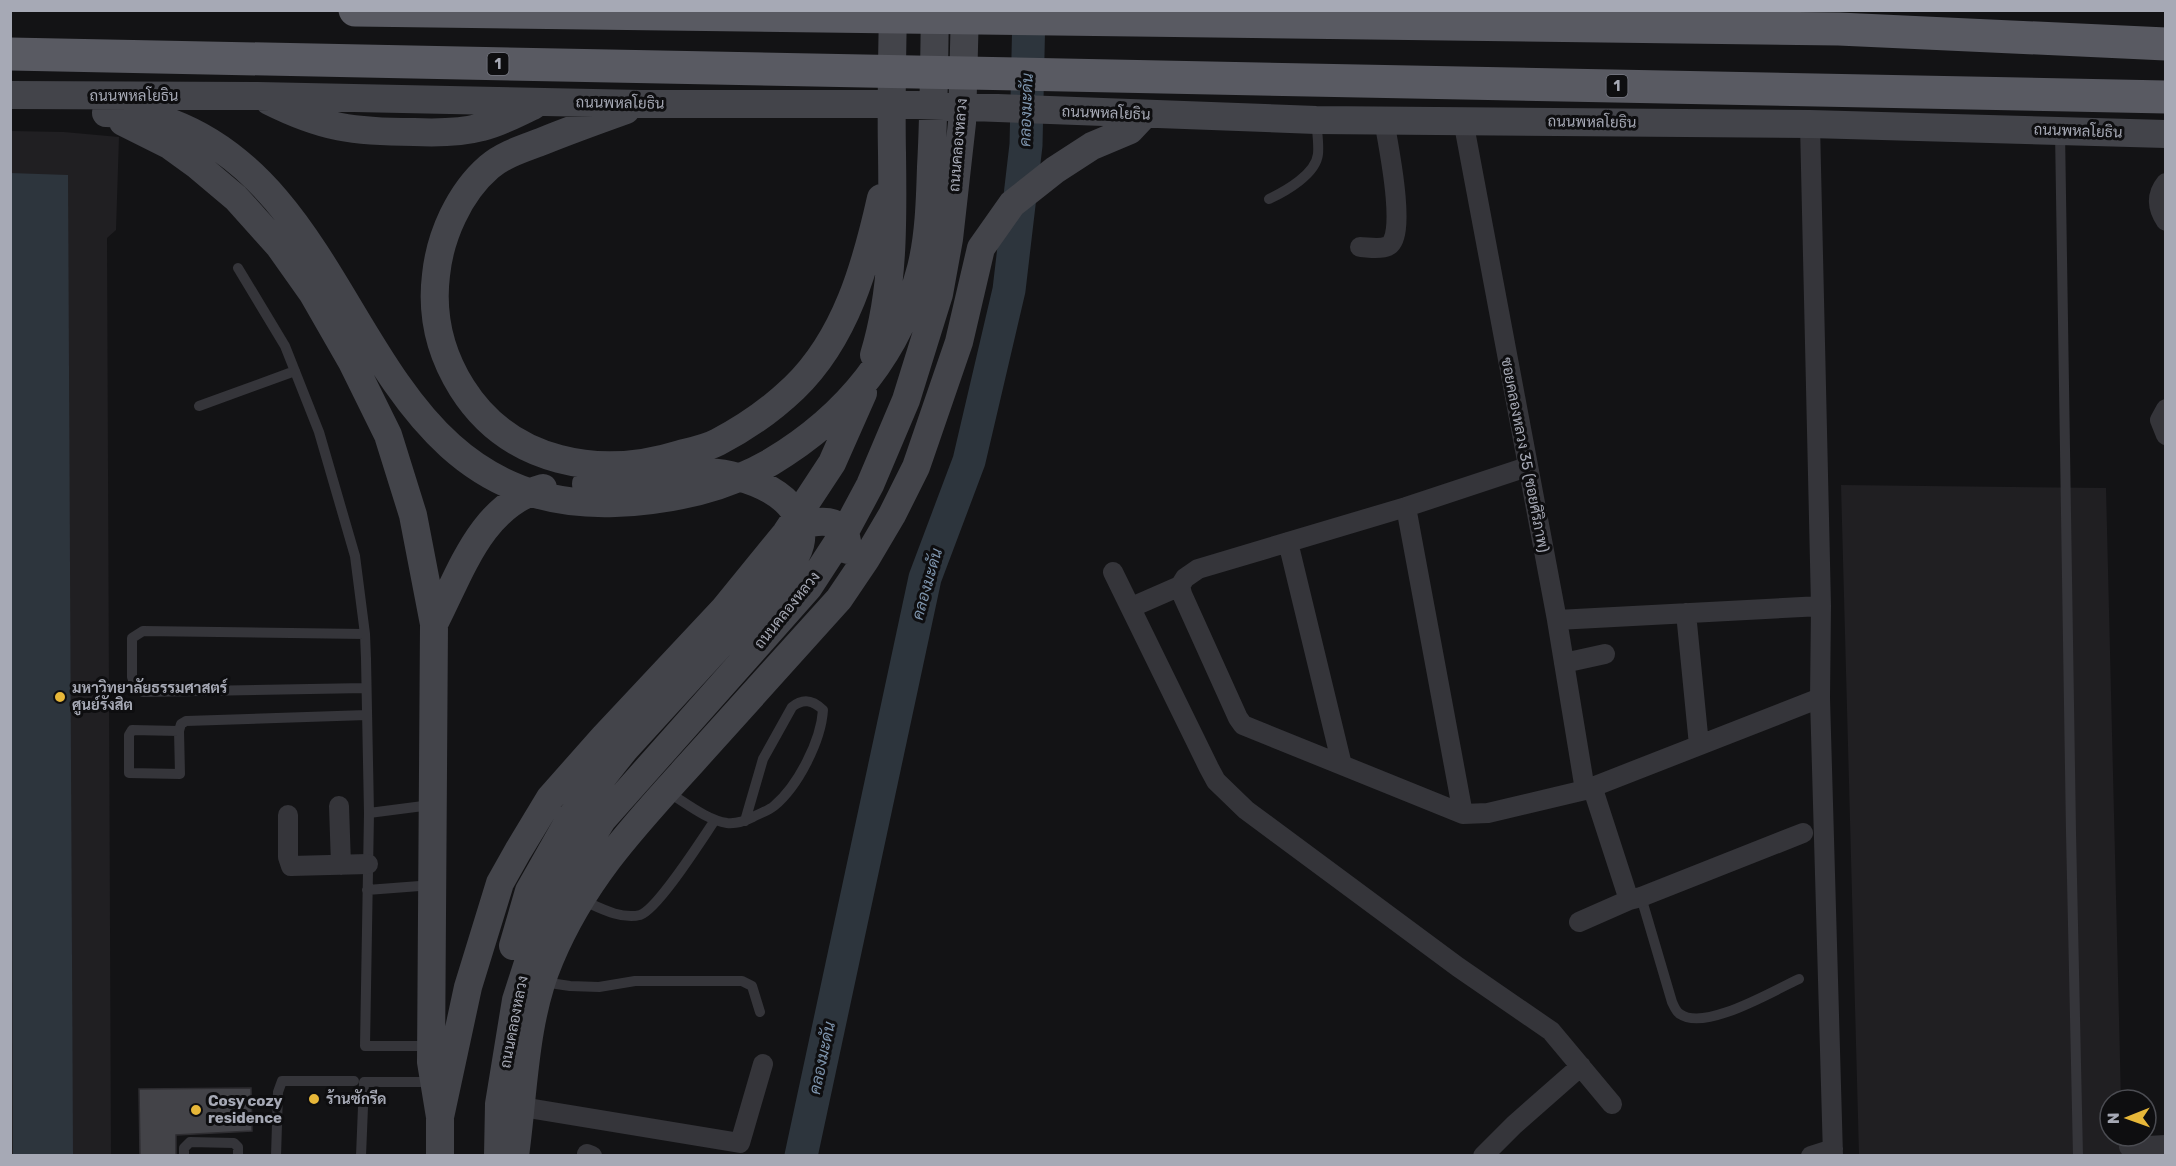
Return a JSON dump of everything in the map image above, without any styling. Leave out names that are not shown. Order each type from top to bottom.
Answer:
[{"type":"highway","points":[[355,10],[976,14],[1068,19],[1839,29],[2166,44]]},
{"type":"highway","name":"1","points":[[10,54],[2166,97]]},
{"type":"main road","points":[[440,1117],[468,987],[500,883],[550,798],[611,729],[724,609],[786,532],[832,463],[860,402],[878,343],[887,293],[891,250],[892,10]]},
{"type":"main road","points":[[104,112],[130,114],[171,123],[205,139],[232,156],[254,175],[285,210],[317,257],[405,397],[440,438],[475,466],[496,478],[537,495],[591,504],[670,498],[694,493],[747,474],[797,445],[825,423],[866,381],[897,336],[922,266],[929,214],[935,10]]},
{"type":"main road","name":"ถนนคลองหลวง","points":[[498,1155],[499,1104],[516,1000],[544,913],[602,820],[808,588],[847,528],[870,485],[906,400],[939,294],[949,239],[976,14]]},
{"type":"main road","name":"ถนนพหลโยธิน","points":[[10,95],[258,96],[321,124],[369,132],[464,132],[486,127],[543,102],[890,104],[1316,120],[1810,124],[2166,134]]},
{"type":"main road","points":[[67,96],[169,145],[236,198],[279,246],[313,294],[352,362],[388,435],[413,515],[434,624],[431,1046],[440,1117],[440,1155]]},
{"type":"main road","points":[[642,104],[524,148],[490,166],[474,183],[458,207],[438,257],[433,298],[435,320],[440,340],[454,375],[468,397],[491,421],[515,440],[536,451],[579,465],[604,467],[634,465],[662,460],[716,443],[755,420],[795,387],[821,356],[846,314],[862,272],[892,152]]},
{"type":"main road","points":[[515,1155],[526,1056],[537,1003],[549,960],[589,884],[624,837],[839,599],[866,559],[892,515],[916,467],[959,342],[981,248],[1012,204],[1055,170],[1092,146],[1130,130],[1145,114]]},
{"type":"main road","points":[[434,624],[462,565],[483,530],[504,509],[531,491],[557,484],[617,484],[707,472],[735,475],[763,485],[783,499],[800,520],[801,543],[788,568],[618,757],[571,817],[530,891],[493,1018],[482,1085],[482,1155]]},
{"type":"main road","points":[[781,664],[846,557],[848,549],[842,529],[836,524],[818,521],[800,525]]},
{"type":"street","points":[[1360,247],[1385,247],[1391,244],[1394,238],[1396,205],[1393,167],[1384,120]]},
{"type":"street","name":"ซอยคลองหลวง 35 (ซอยศิริภาพ)","points":[[1462,120],[1588,788],[1635,899]]},
{"type":"street","points":[[1810,124],[1821,606],[1820,698],[1833,1152],[1811,1155]]},
{"type":"street","points":[[2166,183],[2159,195],[2158,204],[2166,221]]},
{"type":"street","points":[[2166,409],[2160,420],[2166,435]]},
{"type":"street","points":[[1132,607],[1180,586],[1185,578],[1198,569],[1527,468]]},
{"type":"street","points":[[1406,507],[1462,814]]},
{"type":"street","points":[[1288,542],[1342,765]]},
{"type":"street","points":[[1113,572],[1209,768],[1222,789],[1246,810],[1405,928],[1551,1031],[1612,1104]]},
{"type":"street","points":[[1180,586],[1243,725],[1462,814],[1488,813],[1588,788],[1820,698]]},
{"type":"street","points":[[1557,620],[1821,606]]},
{"type":"street","points":[[1686,613],[1699,745]]},
{"type":"street","points":[[1564,663],[1605,654]]},
{"type":"street","points":[[339,806],[341,865]]},
{"type":"street","points":[[288,815],[288,857],[291,866],[368,864]]},
{"type":"street","points":[[1579,922],[1803,833]]},
{"type":"street","points":[[522,1107],[740,1143],[763,1064]]},
{"type":"street","points":[[1484,1155],[1514,1125],[1581,1066]]},
{"type":"lane","points":[[1269,199],[1304,178],[1318,157],[1316,120]]},
{"type":"lane","points":[[2060,131],[2078,1155]]},
{"type":"lane","points":[[238,268],[285,346],[295,370],[319,432],[355,556],[365,634],[367,715],[369,813],[365,1046],[431,1046]]},
{"type":"lane","points":[[199,406],[295,370]]},
{"type":"lane","points":[[365,634],[143,631],[132,638],[132,677],[135,686],[143,692],[366,688]]},
{"type":"lane","points":[[666,791],[715,820],[730,824],[745,821],[773,807],[791,788],[810,754],[822,720],[823,710],[815,702],[807,700],[792,707],[763,759],[745,821]]},
{"type":"lane","points":[[179,731],[132,730],[129,735],[129,773],[180,774],[179,731],[181,724],[197,720],[367,715]]},
{"type":"lane","points":[[369,813],[434,804]]},
{"type":"lane","points":[[580,900],[628,916],[647,911],[666,890],[715,820]]},
{"type":"lane","points":[[368,890],[433,885]]},
{"type":"lane","points":[[1635,899],[1672,1002],[1679,1014],[1692,1019],[1706,1018],[1723,1013],[1799,979]]},
{"type":"lane","points":[[543,982],[599,987],[635,981],[742,981],[752,986],[760,1012]]},
{"type":"lane","points":[[276,1155],[278,1092],[282,1081],[354,1082]]},
{"type":"lane","points":[[361,1155],[363,1082],[434,1082]]},
{"type":"lane","points":[[184,1155],[184,1148],[190,1142],[209,1142],[234,1143],[238,1147],[238,1155]]},
{"type":"shaded area","name":"มหาวิทยาลัยธรรมศาสตร์ ศูนย์รังสิต","points":[[11,131],[64,132],[119,137],[116,230],[107,238],[111,1155],[11,1156]]},
{"type":"shaded area","points":[[10,173],[68,175],[73,1155],[13,1155]]},
{"type":"shaded area","points":[[1841,485],[2106,488],[2121,1088],[2098,1088],[2098,1148],[2123,1148],[2123,1155],[1859,1155]]},
{"type":"building","name":"Cosy cozy residence","points":[[251,1088],[252,1131],[176,1135],[176,1155],[140,1155],[139,1089]]},
{"type":"waterway","name":"คลองมะดัน","points":[[801,1156],[925,578],[969,461],[1009,290],[1026,145],[1029,10]]},
{"type":"place","name":"มหาวิทยาลัยธรรมศาสตร์ ศูนย์รังสิต","points":[[60,697]]},
{"type":"place","name":"ร้านซักรีด","points":[[314,1099]]},
{"type":"place","name":"Cosy cozy residence","points":[[196,1110]]}]
